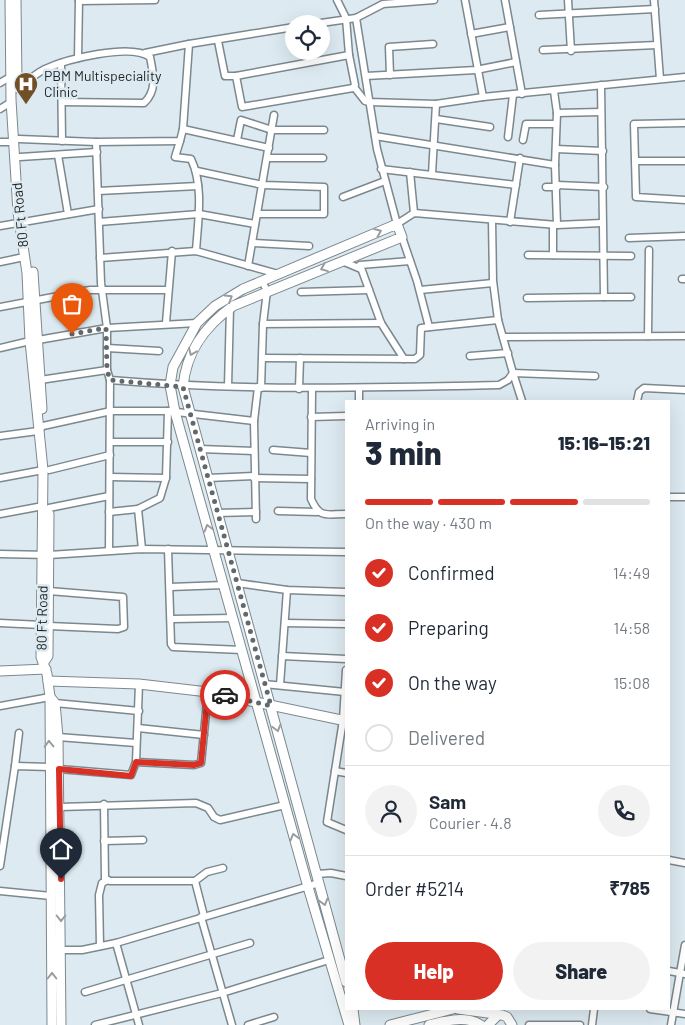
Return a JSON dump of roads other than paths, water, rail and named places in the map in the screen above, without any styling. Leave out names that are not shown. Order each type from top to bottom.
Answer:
[{"type":"street","name":"80 Ft Road","points":[[10,0],[11,102],[46,470],[46,625],[48,656],[45,666]]},
{"type":"street","name":"80 Ft Road","points":[[16,0],[16,140],[20,157],[24,256],[31,300]]},
{"type":"street","points":[[78,58],[79,0],[155,0]]},
{"type":"street","points":[[337,0],[346,18],[354,87],[369,102],[436,104],[483,97],[685,77]]},
{"type":"street","points":[[330,21],[356,18],[383,4],[396,1],[434,0]]},
{"type":"street","points":[[465,0],[476,70],[483,97]]},
{"type":"street","points":[[505,0],[522,94]]},
{"type":"street","points":[[568,0],[571,51]]},
{"type":"street","points":[[654,0],[660,79]]},
{"type":"street","points":[[539,15],[569,15],[655,9]]},
{"type":"street","points":[[356,18],[381,169],[397,224],[420,290],[429,327]]},
{"type":"street","points":[[471,34],[510,27]]},
{"type":"street","points":[[17,89],[43,70],[78,58],[136,51],[145,53],[285,29]]},
{"type":"street","points":[[218,41],[225,76],[236,76],[349,54]]},
{"type":"street","points":[[189,44],[183,129],[175,157],[191,159],[197,171],[199,214],[196,251]]},
{"type":"street","points":[[390,75],[389,47],[433,44]]},
{"type":"street","points":[[543,50],[571,51],[657,45]]},
{"type":"street","points":[[62,102],[144,102],[150,97],[154,81],[150,57],[145,53]]},
{"type":"street","points":[[62,62],[62,141]]},
{"type":"street","points":[[366,76],[476,70],[516,62]]},
{"type":"street","points":[[236,76],[242,107],[354,87]]},
{"type":"street","points":[[0,83],[10,77]]},
{"type":"street","points":[[601,85],[600,112],[604,187],[602,223],[604,297]]},
{"type":"street","points":[[553,255],[557,186],[555,165],[557,113],[554,90]]},
{"type":"street","points":[[508,137],[513,95]]},
{"type":"street","points":[[0,109],[11,102]]},
{"type":"street","points":[[432,174],[436,104]]},
{"type":"street","points":[[557,113],[600,112]]},
{"type":"street","points":[[248,266],[274,115]]},
{"type":"street","points":[[436,119],[490,127]]},
{"type":"street","points":[[236,140],[241,120],[272,130],[324,130]]},
{"type":"street","points":[[685,123],[634,124],[636,197],[685,200]]},
{"type":"street","points":[[523,140],[526,124],[556,124]]},
{"type":"street","points":[[183,129],[269,148]]},
{"type":"street","points":[[375,136],[555,165]]},
{"type":"street","points":[[0,142],[16,140],[96,142],[180,141]]},
{"type":"street","points":[[96,142],[100,258],[106,328],[107,370],[110,380],[110,550]]},
{"type":"street","points":[[556,149],[603,151]]},
{"type":"street","points":[[20,157],[96,152]]},
{"type":"street","points":[[58,154],[68,214]]},
{"type":"street","points":[[268,158],[323,158]]},
{"type":"street","points":[[510,222],[520,158]]},
{"type":"street","points":[[636,161],[685,161]]},
{"type":"street","points":[[381,169],[516,185]]},
{"type":"street","points":[[197,171],[263,185],[324,186],[324,214],[258,214]]},
{"type":"street","points":[[410,172],[414,213]]},
{"type":"street","points":[[343,197],[385,181]]},
{"type":"street","points":[[98,191],[198,186]]},
{"type":"street","points":[[546,187],[604,187]]},
{"type":"street","points":[[0,226],[99,209]]},
{"type":"street","points":[[109,512],[138,509],[160,498],[166,478],[172,367],[197,323],[215,306],[243,289],[397,224],[414,213],[555,225],[602,223]]},
{"type":"street","points":[[99,222],[199,214],[255,224]]},
{"type":"street","points":[[492,220],[493,284],[498,320],[522,400]]},
{"type":"street","points":[[345,973],[343,956],[318,879],[183,387],[186,366],[195,344],[212,321],[230,308],[402,236]]},
{"type":"street","points":[[629,238],[685,236]]},
{"type":"street","points":[[252,243],[309,246]]},
{"type":"street","points":[[648,336],[649,250]]},
{"type":"street","points":[[100,258],[172,251],[196,251],[278,274]]},
{"type":"street","points":[[166,323],[172,251]]},
{"type":"street","points":[[528,255],[631,256]]},
{"type":"street","points":[[0,262],[24,256]]},
{"type":"street","points":[[342,261],[361,269]]},
{"type":"street","points":[[404,359],[381,323],[360,265],[410,261]]},
{"type":"street","points":[[218,513],[256,515],[254,420],[260,388],[263,324],[267,291],[262,281]]},
{"type":"street","points":[[420,290],[493,284]]},
{"type":"street","points":[[0,307],[31,300],[102,290],[168,290]]},
{"type":"street","points":[[301,292],[369,290]]},
{"type":"street","points":[[527,298],[631,297]]},
{"type":"street","points":[[228,386],[230,308]]},
{"type":"street","points":[[262,358],[419,358],[420,330],[429,327],[498,320]]},
{"type":"street","points":[[0,348],[106,328],[166,323],[197,323]]},
{"type":"street","points":[[263,324],[381,323]]},
{"type":"street","points":[[503,336],[685,336]]},
{"type":"street","name":"80 Ft Road","points":[[34,341],[40,380],[41,428]]},
{"type":"street","points":[[107,348],[159,350]]},
{"type":"street","points":[[470,356],[508,353]]},
{"type":"street","points":[[299,389],[300,358]]},
{"type":"street","points":[[40,380],[107,370]]},
{"type":"street","points":[[110,380],[183,387],[228,386],[312,390],[499,385],[508,380],[513,373]]},
{"type":"street","points":[[513,373],[595,376]]},
{"type":"street","points":[[637,400],[639,392],[644,388],[685,390]]},
{"type":"street","points":[[359,389],[359,400]]},
{"type":"street","points":[[312,390],[311,499],[317,512]]},
{"type":"street","points":[[0,436],[111,411],[171,411],[254,420]]},
{"type":"street","points":[[171,411],[215,550],[285,806],[349,1025]]},
{"type":"street","points":[[311,417],[345,416]]},
{"type":"street","points":[[110,442],[168,442]]},
{"type":"street","points":[[200,449],[254,452]]},
{"type":"street","points":[[273,450],[311,453]]},
{"type":"street","points":[[0,478],[46,470],[110,455]]},
{"type":"street","points":[[110,478],[166,478]]},
{"type":"street","points":[[208,478],[311,479]]},
{"type":"street","points":[[0,514],[109,496]]},
{"type":"street","points":[[670,497],[685,497]]},
{"type":"street","points":[[138,509],[142,549]]},
{"type":"street","points":[[278,511],[345,514]]},
{"type":"street","points":[[0,554],[46,555],[142,549],[345,552]]},
{"type":"street","points":[[168,549],[172,620],[171,644],[174,647],[242,650]]},
{"type":"street","name":"80 Ft Road","points":[[46,555],[49,591],[46,625]]},
{"type":"street","points":[[236,584],[287,590],[345,592]]},
{"type":"street","points":[[170,586],[224,585]]},
{"type":"street","points":[[280,685],[287,590]]},
{"type":"street","points":[[0,623],[124,628],[124,597],[49,591]]},
{"type":"street","points":[[172,620],[233,618]]},
{"type":"street","points":[[285,623],[345,624]]},
{"type":"street","points":[[282,656],[345,659]]},
{"type":"street","points":[[0,671],[45,666],[52,700],[58,737],[54,768],[60,807],[61,1025]]},
{"type":"street","points":[[48,681],[139,684],[208,692],[344,721]]},
{"type":"street","points":[[15,766],[131,776],[136,762],[139,684]]},
{"type":"street","points":[[264,684],[345,692],[344,721],[327,822],[345,830]]},
{"type":"street","points":[[136,762],[194,765],[201,763],[208,692]]},
{"type":"street","points":[[52,700],[54,768],[51,896],[52,1025]]},
{"type":"street","points":[[0,706],[52,700],[138,711]]},
{"type":"street","points":[[138,728],[204,735]]},
{"type":"street","points":[[0,866],[19,733]]},
{"type":"street","points":[[58,737],[136,743]]},
{"type":"street","points":[[335,772],[345,773]]},
{"type":"street","points":[[60,807],[104,804],[196,803],[208,808],[214,817],[220,820],[285,806]]},
{"type":"street","points":[[104,804],[103,870],[105,879],[108,880]]},
{"type":"street","points":[[104,841],[143,840]]},
{"type":"street","points":[[670,860],[685,863]]},
{"type":"street","points":[[100,946],[99,895],[102,883],[108,880],[195,881],[207,872],[224,868]]},
{"type":"street","points":[[61,950],[82,950],[116,943],[308,887],[318,879],[331,873],[345,876]]},
{"type":"street","points":[[195,881],[202,917],[232,1025]]},
{"type":"street","points":[[0,891],[51,896]]},
{"type":"street","points":[[116,943],[139,1025]]},
{"type":"street","points":[[85,992],[213,956],[250,943]]},
{"type":"street","points":[[670,1025],[683,974],[685,944]]},
{"type":"street","points":[[95,1025],[222,992],[329,960]]},
{"type":"street","points":[[670,971],[683,974]]},
{"type":"street","points":[[353,1010],[355,1025]]},
{"type":"street","points":[[390,1025],[448,1010]]},
{"type":"street","points":[[468,1010],[500,1013],[507,1017],[512,1025]]},
{"type":"street","points":[[592,1025],[594,1010]]},
{"type":"street","points":[[658,1010],[685,1014]]},
{"type":"street","points":[[488,1025],[500,1013]]},
{"type":"street","points":[[248,1025],[274,1017]]},
{"type":"street","points":[[429,1025],[453,1019],[476,1022],[481,1025]]},
{"type":"street","points":[[529,1025],[580,1025]]},
{"type":"place","name":"PBM Multispeciality Clinic","points":[[26,105]]}]
